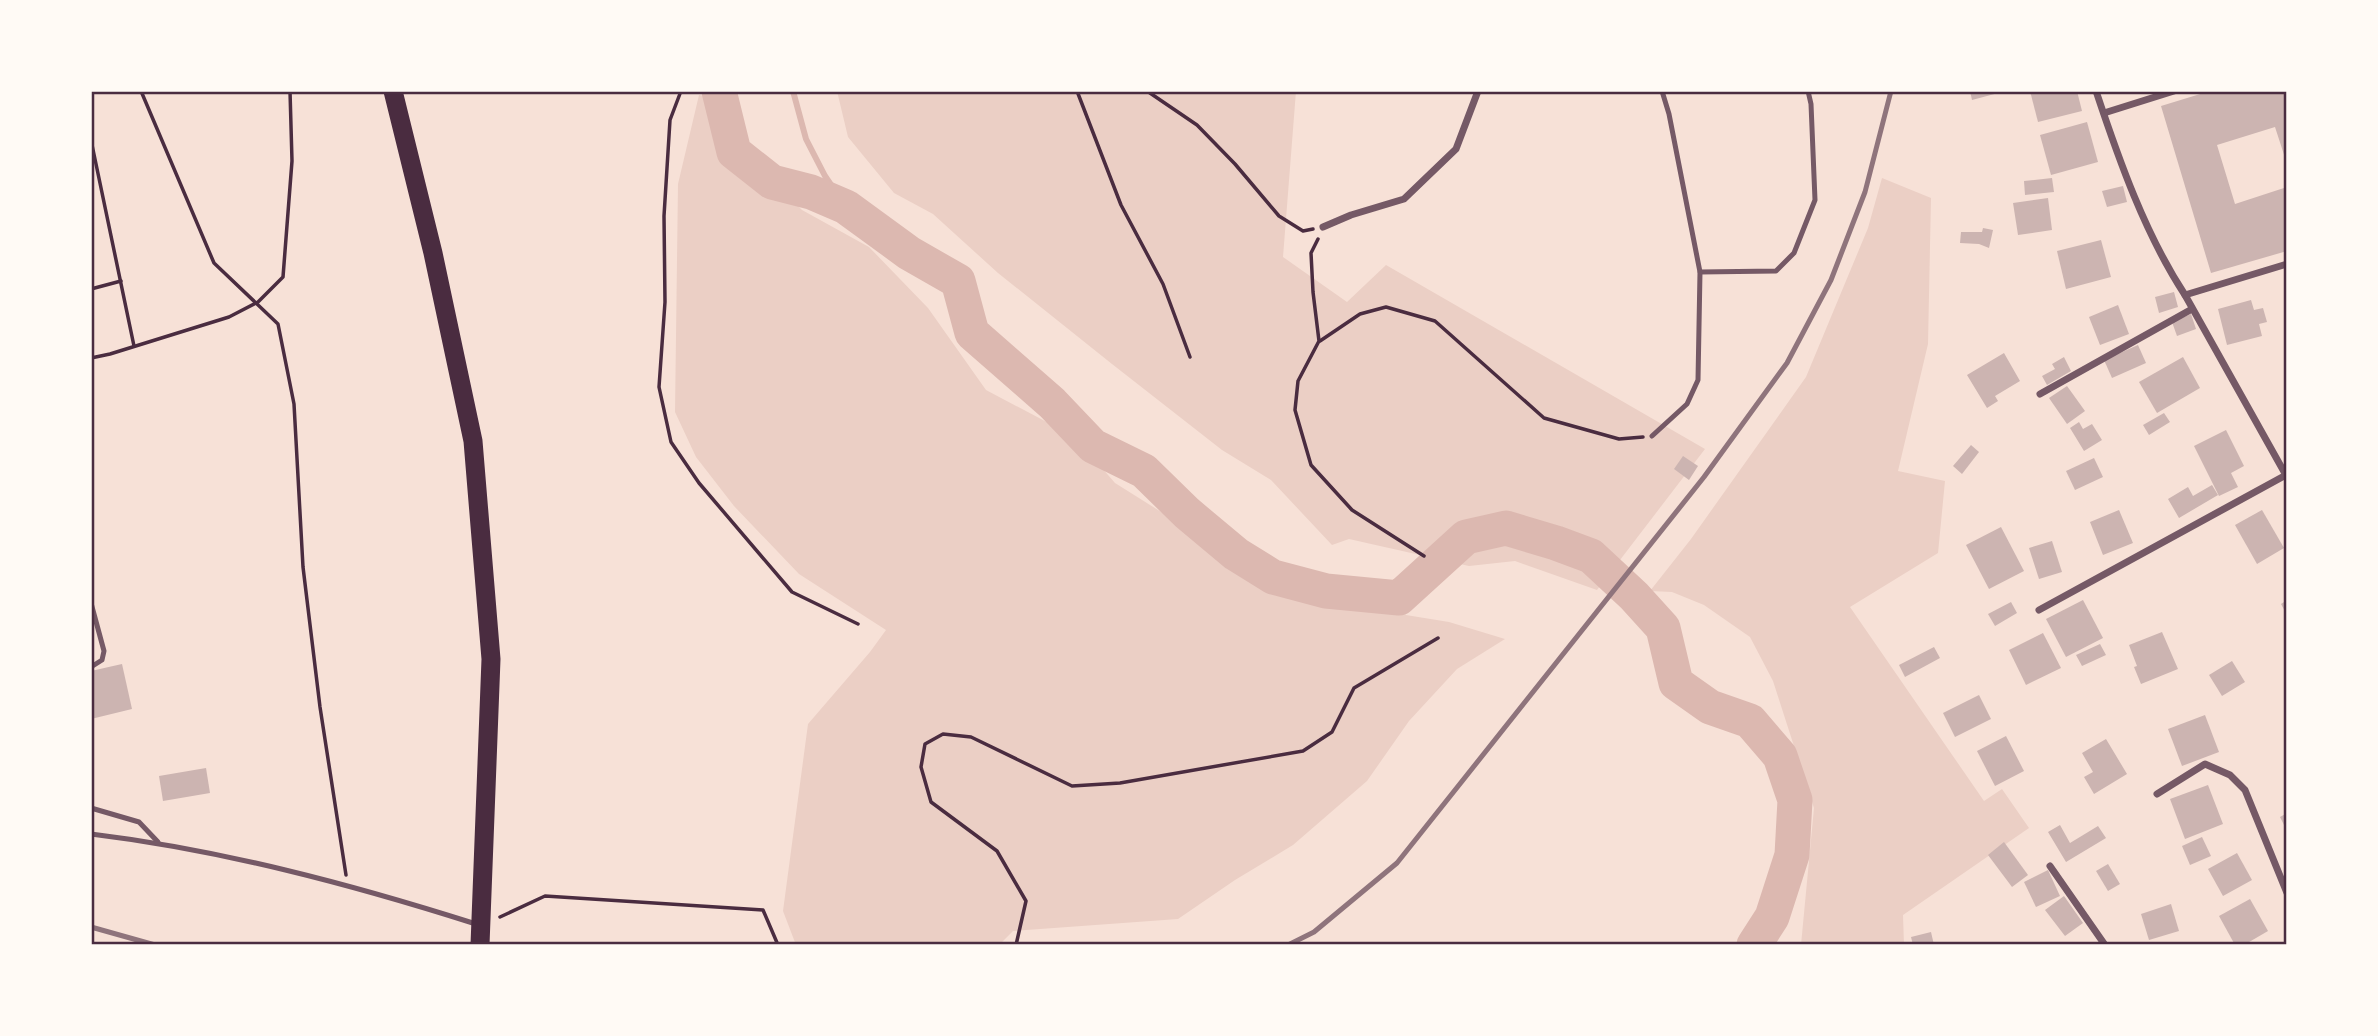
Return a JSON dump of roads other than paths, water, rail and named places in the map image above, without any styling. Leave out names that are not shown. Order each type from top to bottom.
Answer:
[{"type":"highway","points":[[393,91],[433,253],[474,441],[491,659],[480,935]]},
{"type":"street","points":[[1323,228],[1351,215],[1404,199],[1455,149],[1478,91]]},
{"type":"street","points":[[2039,610],[2287,476],[2173,277],[2134,194],[2096,91]]},
{"type":"street","points":[[2104,113],[2174,91]]},
{"type":"street","points":[[2185,295],[2287,264]]},
{"type":"street","points":[[2040,394],[2192,309]]},
{"type":"street","points":[[2157,794],[2205,764],[2230,775],[2245,790],[2287,893]]},
{"type":"street","points":[[2050,866],[2105,945]]},
{"type":"lane","points":[[1652,436],[1687,404],[1698,380],[1700,272],[1670,114],[1662,91]]},
{"type":"lane","points":[[1700,272],[1776,271],[1794,253],[1815,200],[1811,104],[1808,91]]},
{"type":"lane","points":[[91,603],[104,652],[102,660],[91,667]]},
{"type":"lane","points":[[91,808],[139,822],[158,842]]},
{"type":"lane","points":[[91,834],[158,842],[347,884],[480,935]]},
{"type":"waterway","points":[[719,91],[734,152],[772,182],[811,192],[846,207],[909,253],[958,281],[972,333],[1052,403],[1093,446],[1144,471],[1187,513],[1236,554],[1273,577],[1326,591],[1399,598],[1466,537],[1506,528],[1591,556],[1634,596],[1663,628],[1676,683],[1710,707],[1750,721],[1780,756],[1795,800],[1792,855],[1772,917],[1754,945]]},
{"type":"waterway","points":[[793,91],[806,139],[825,176],[846,207]]},
{"type":"railway","points":[[1288,945],[1314,932],[1397,863],[1704,477],[1787,363],[1831,280],[1865,192],[1891,91]]},
{"type":"railway","points":[[91,927],[155,945]]}]
